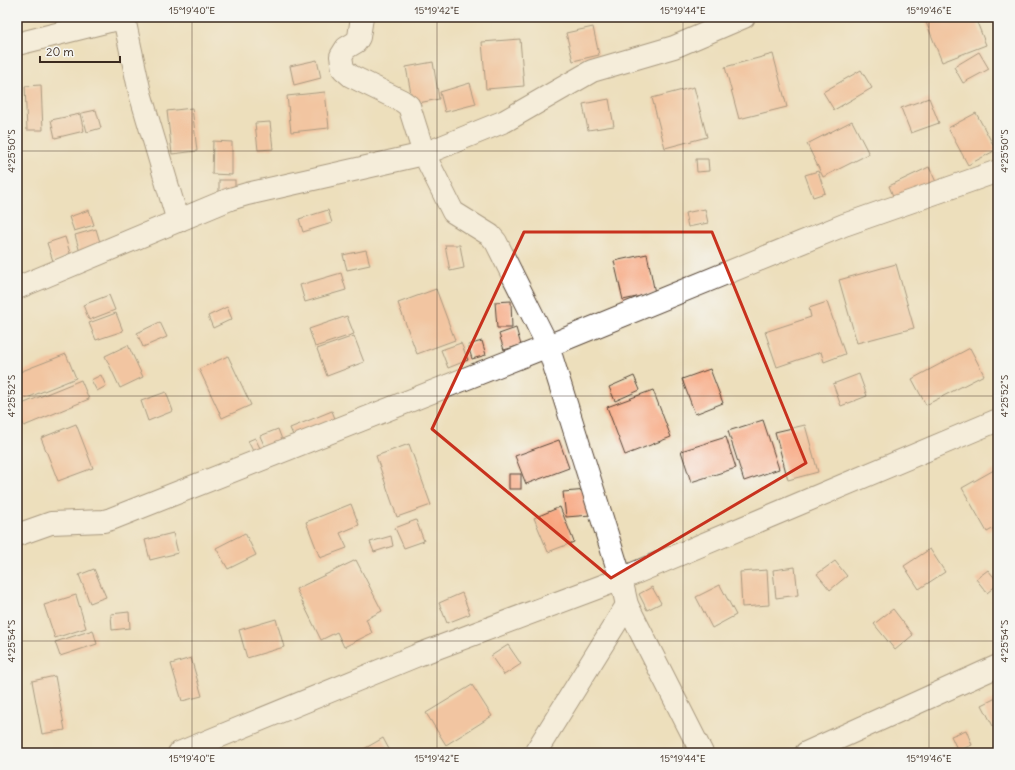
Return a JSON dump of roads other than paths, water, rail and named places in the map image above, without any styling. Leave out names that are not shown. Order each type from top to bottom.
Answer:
[{"type":"street","points":[[17,44],[99,22],[126,17]]},
{"type":"street","points":[[362,17],[359,37],[356,42],[346,48],[341,56],[343,69],[351,76],[402,101],[409,106],[424,154],[453,212],[490,235],[496,242],[548,346],[621,579],[627,605],[702,753]]},
{"type":"street","points":[[17,288],[230,199],[424,154],[505,121],[592,70],[674,47],[744,17]]},
{"type":"street","points":[[99,22],[122,19],[125,23],[140,93],[178,221]]},
{"type":"street","points":[[17,535],[51,523],[104,521],[111,519],[548,346],[844,225],[998,171]]},
{"type":"street","points":[[179,753],[418,655],[621,579],[998,420]]},
{"type":"street","points":[[535,753],[627,605]]},
{"type":"street","points":[[806,753],[998,666]]}]
